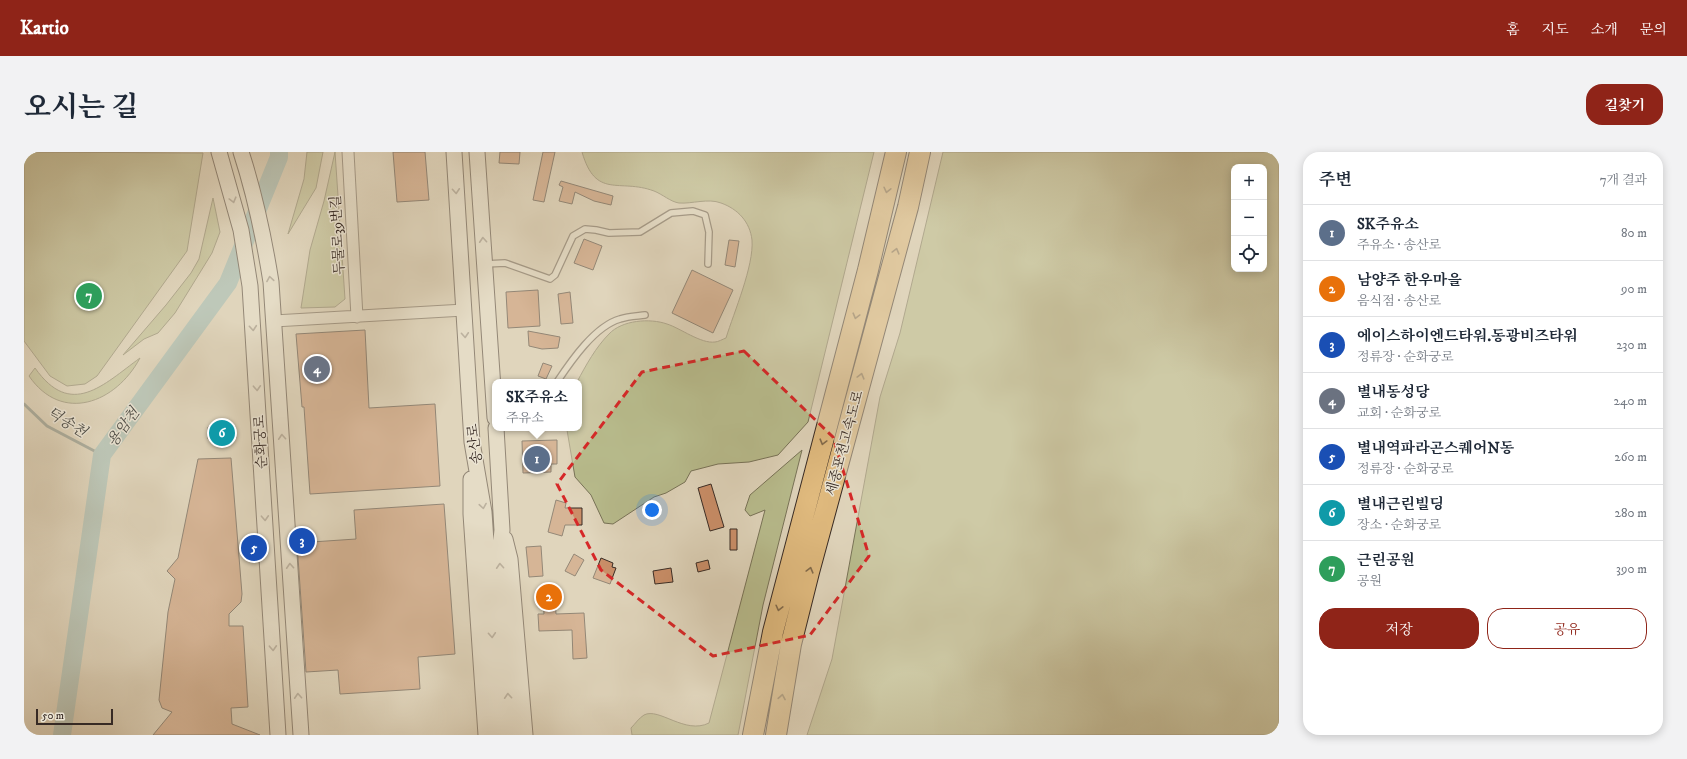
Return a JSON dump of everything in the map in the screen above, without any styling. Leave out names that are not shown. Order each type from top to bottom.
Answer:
[{"type":"highway","name":"세종포천고속도로","points":[[753,735],[773,632],[868,270],[896,152]]},
{"type":"highway","name":"세종포천고속도로","points":[[776,735],[791,644],[908,207],[920,152]]},
{"type":"street","name":"순화궁로","points":[[241,152],[250,177],[271,282],[301,735]]},
{"type":"street","name":"두물로39번길","points":[[348,152],[356,317]]},
{"type":"street","name":"송산로","points":[[454,152],[472,442],[484,512],[499,735]]},
{"type":"street","name":"송산로","points":[[477,152],[492,379]]},
{"type":"street","name":"순화궁로","points":[[221,157],[241,230],[250,286],[278,735]]},
{"type":"street","points":[[274,319],[356,317],[464,310]]},
{"type":"street","name":"송산로","points":[[496,431],[502,530],[499,559],[511,735]]},
{"type":"street","points":[[472,442],[471,514],[486,735]]},
{"type":"street","points":[[502,530],[510,559],[525,735]]},
{"type":"lane","points":[[485,264],[505,263],[550,279],[555,275],[573,236],[585,229],[596,230],[609,234],[640,232],[670,214],[694,211],[705,215],[710,232],[708,264]]},
{"type":"lane","points":[[559,379],[574,357],[602,327],[620,319],[645,315]]},
{"type":"highlighted area","points":[[744,351],[833,437],[869,556],[810,635],[713,656],[601,570],[557,484],[642,372]]},
{"type":"green space","points":[[24,152],[203,153],[187,251],[97,376],[85,384],[67,386],[50,376],[24,341]]},
{"type":"green space","points":[[307,152],[323,152],[316,188],[288,234],[304,179]]},
{"type":"green space","points":[[335,152],[345,299],[335,307],[301,308],[310,250],[324,201]]},
{"type":"green space","points":[[582,152],[874,152],[808,422],[778,455],[749,462],[718,464],[691,471],[685,482],[666,493],[654,497],[613,524],[604,523],[591,495],[575,477],[567,431],[582,431],[582,379],[579,379],[604,339],[615,329],[629,323],[645,321],[660,322],[703,341],[709,342],[716,342],[726,338],[747,276],[752,251],[752,240],[749,227],[742,217],[733,209],[721,203],[705,201],[679,203],[654,191],[630,186],[610,185],[594,177]]},
{"type":"green space","points":[[943,152],[1279,152],[1279,735],[807,735],[832,659],[880,397],[900,333]]},
{"type":"green space","points":[[213,198],[220,232],[212,253],[175,313],[158,333],[144,339],[123,355],[191,273],[199,259]]},
{"type":"green space","points":[[140,358],[130,374],[117,387],[103,396],[88,402],[72,403],[57,400],[42,391],[29,376],[35,368],[48,383],[61,392],[74,394],[87,392],[113,378]]},
{"type":"green space","points":[[802,450],[763,605],[738,735],[632,735],[631,728],[642,716],[650,714],[691,726],[700,726],[709,723],[765,510],[750,516],[745,510],[750,495]]},
{"type":"building","points":[[393,152],[425,152],[429,200],[397,202]]},
{"type":"building","points":[[500,152],[520,152],[519,164],[499,163]]},
{"type":"building","points":[[543,152],[555,152],[544,202],[533,200]]},
{"type":"building","points":[[561,181],[613,196],[611,205],[594,201],[575,192],[572,204],[559,201],[563,187],[559,185]]},
{"type":"building","points":[[584,239],[602,246],[593,270],[574,263]]},
{"type":"building","points":[[729,240],[739,241],[735,267],[725,265]]},
{"type":"building","points":[[692,270],[733,290],[713,333],[672,313]]},
{"type":"building","points":[[538,290],[540,326],[508,328],[506,292]]},
{"type":"building","points":[[570,292],[573,323],[561,324],[558,294]]},
{"type":"building","points":[[365,330],[369,408],[435,404],[440,486],[310,494],[304,407],[302,407],[296,334]]},
{"type":"building","points":[[528,331],[560,337],[558,348],[542,349],[529,346]]},
{"type":"building","points":[[543,363],[552,366],[546,379],[538,376]]},
{"type":"building","points":[[235,426],[236,438],[208,439],[208,427]]},
{"type":"building","points":[[557,440],[557,464],[551,464],[551,472],[523,473],[522,441]]},
{"type":"building","points":[[231,458],[242,594],[241,602],[229,614],[229,626],[243,626],[248,707],[231,708],[232,724],[260,735],[153,735],[172,712],[162,708],[159,700],[168,612],[175,579],[167,571],[178,558],[198,459]]},
{"type":"building","points":[[711,484],[724,527],[710,531],[698,488]]},
{"type":"building","points":[[556,500],[566,503],[565,508],[582,508],[582,525],[565,525],[562,536],[548,532]]},
{"type":"building","points":[[444,504],[455,654],[418,657],[420,689],[340,694],[338,670],[306,672],[297,543],[356,539],[354,510]]},
{"type":"building","points":[[730,529],[737,529],[737,550],[730,550]]},
{"type":"building","points":[[541,546],[543,576],[529,577],[526,547]]},
{"type":"building","points":[[574,554],[584,560],[575,576],[565,571]]},
{"type":"building","points":[[601,558],[613,563],[612,567],[616,568],[610,584],[593,578]]},
{"type":"building","points":[[708,560],[710,569],[698,572],[696,563]]},
{"type":"building","points":[[671,568],[673,582],[655,584],[653,571]]},
{"type":"building","points":[[554,585],[556,614],[584,613],[587,658],[573,659],[572,630],[539,631],[538,614],[544,614],[542,586]]},
{"type":"waterway","name":"용암천","points":[[62,735],[102,455],[228,283],[279,157],[279,152]]},
{"type":"waterway","name":"덕송천","points":[[24,404],[47,426],[102,455]]},
{"type":"place","name":"근린공원","points":[[89,296]]},
{"type":"place","name":"별내동성당","points":[[317,369]]},
{"type":"place","name":"별내근린빌딩","points":[[222,433]]},
{"type":"place","name":"SK주유소","points":[[537,459]]},
{"type":"place","name":"에이스하이엔드타워.동광비즈타워","points":[[302,541]]},
{"type":"place","name":"별내역파라곤스퀘어N동","points":[[254,548]]},
{"type":"place","name":"남양주 한우마을","points":[[549,597]]}]
